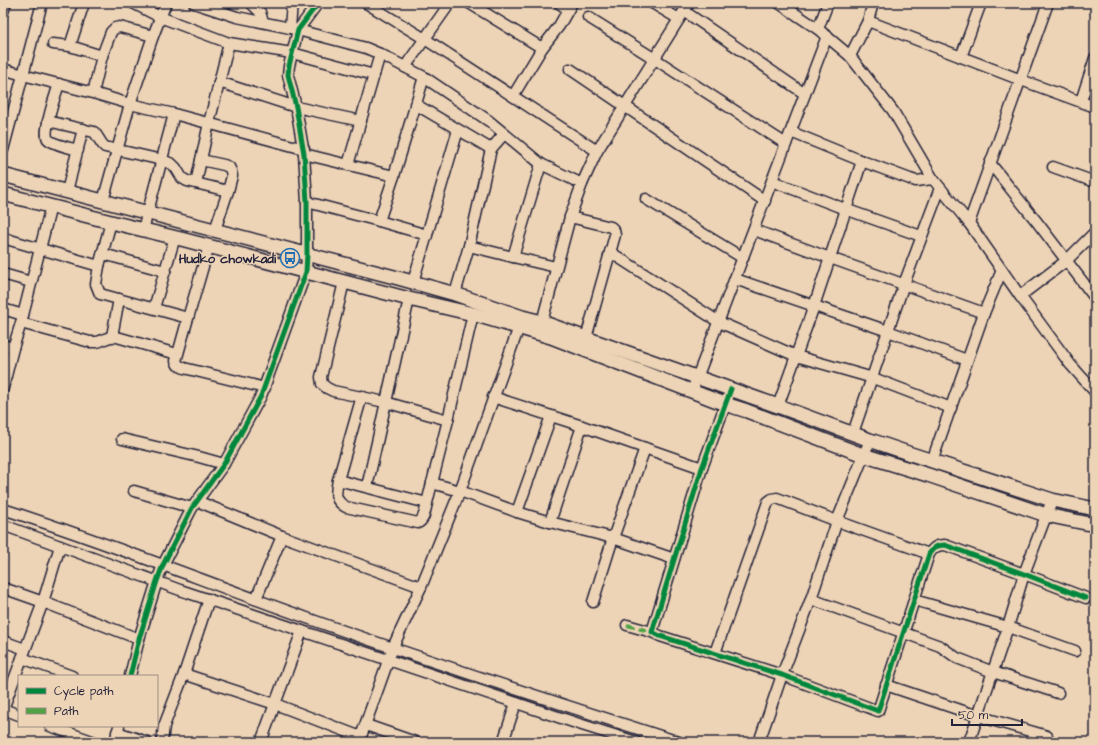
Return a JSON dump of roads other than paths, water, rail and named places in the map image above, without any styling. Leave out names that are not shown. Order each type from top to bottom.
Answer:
[{"type":"main road","points":[[3,175],[455,294],[522,317],[542,322],[932,461],[1052,500],[1095,509]]},
{"type":"main road","points":[[3,194],[175,237],[409,299],[473,314],[551,337],[863,455],[928,475],[1046,515],[1095,526]]},
{"type":"street","points":[[3,12],[6,3]]},
{"type":"street","points":[[3,150],[42,3]]},
{"type":"street","points":[[70,46],[84,3]]},
{"type":"street","points":[[133,3],[160,17],[229,43],[292,54],[374,75]]},
{"type":"street","points":[[104,201],[130,104],[152,36],[166,3]]},
{"type":"street","points":[[194,3],[237,17],[294,29],[366,48],[380,54],[424,77],[489,121],[541,164],[582,184]]},
{"type":"street","points":[[251,3],[260,12],[263,22]]},
{"type":"street","points":[[130,675],[139,639],[157,581],[194,504],[224,464],[265,388],[306,272],[308,202],[304,151],[296,107],[288,75],[292,54],[294,29],[292,3]]},
{"type":"street","points":[[294,29],[318,3]]},
{"type":"street","points":[[366,3],[425,39],[597,151]]},
{"type":"street","points":[[405,67],[450,3]]},
{"type":"street","points":[[469,3],[542,48]]},
{"type":"street","points":[[513,96],[542,48],[559,26],[570,6],[559,3]]},
{"type":"street","points":[[652,3],[684,11],[805,94]]},
{"type":"street","points":[[779,3],[818,29],[850,56],[893,110],[933,179],[969,223],[1070,364],[1094,390]]},
{"type":"street","points":[[818,29],[828,3]]},
{"type":"street","points":[[850,56],[868,20],[873,3]]},
{"type":"street","points":[[961,57],[981,3]]},
{"type":"street","points":[[969,223],[1048,3]]},
{"type":"street","points":[[542,322],[570,217],[582,184],[597,151],[684,11]]},
{"type":"street","points":[[588,17],[786,144]]},
{"type":"street","points":[[868,20],[1021,80],[1095,106]]},
{"type":"street","points":[[93,93],[102,56],[111,32],[115,28],[120,26],[152,36]]},
{"type":"street","points":[[692,391],[827,36]]},
{"type":"street","points":[[196,183],[229,43]]},
{"type":"street","points":[[53,44],[70,46],[102,56]]},
{"type":"street","points":[[348,165],[380,54]]},
{"type":"street","points":[[1081,101],[1095,58]]},
{"type":"street","points":[[3,69],[130,104],[209,123],[348,165],[394,176]]},
{"type":"street","points":[[570,70],[765,201]]},
{"type":"street","points":[[379,221],[424,77]]},
{"type":"street","points":[[219,82],[296,107],[361,121]]},
{"type":"street","points":[[59,84],[48,121],[46,137],[48,140],[78,150]]},
{"type":"street","points":[[415,104],[491,149]]},
{"type":"street","points":[[143,230],[174,114]]},
{"type":"street","points":[[48,121],[94,132],[101,144],[105,147],[162,160],[172,164],[182,178],[187,181],[228,191]]},
{"type":"street","points":[[67,191],[83,129]]},
{"type":"street","points":[[413,282],[458,130]]},
{"type":"street","points":[[791,132],[916,181],[933,179]]},
{"type":"street","points":[[455,294],[469,246],[491,149],[504,134]]},
{"type":"street","points":[[201,160],[229,167],[231,171],[232,176],[228,191],[215,230]]},
{"type":"street","points":[[778,406],[814,306],[862,161]]},
{"type":"street","points":[[990,163],[1095,298]]},
{"type":"street","points":[[513,257],[541,164]]},
{"type":"street","points":[[1053,167],[1095,182]]},
{"type":"street","points":[[772,181],[845,210],[921,236]]},
{"type":"street","points":[[853,434],[904,284],[940,188]]},
{"type":"street","points":[[646,199],[743,258]]},
{"type":"street","points":[[308,202],[427,235]]},
{"type":"street","points":[[3,388],[5,370],[22,319],[51,206]]},
{"type":"street","points":[[570,217],[611,227],[614,230],[615,235],[586,338]]},
{"type":"street","points":[[111,222],[99,266],[96,284],[100,294],[188,318]]},
{"type":"street","points":[[754,230],[984,313]]},
{"type":"street","points":[[1020,296],[1066,261],[1095,232]]},
{"type":"street","points":[[154,308],[175,237]]},
{"type":"street","points":[[3,238],[99,266]]},
{"type":"street","points":[[209,246],[176,361],[178,365],[184,368],[265,388]]},
{"type":"street","points":[[469,246],[556,267]]},
{"type":"street","points":[[610,252],[718,322],[796,356],[873,378],[951,408]]},
{"type":"street","points":[[103,254],[165,271]]},
{"type":"street","points":[[932,461],[984,313],[1002,270]]},
{"type":"street","points":[[3,274],[31,282]]},
{"type":"street","points":[[735,279],[888,331],[967,360]]},
{"type":"street","points":[[344,282],[321,377],[322,384],[334,391],[362,396],[448,420]]},
{"type":"street","points":[[112,336],[119,299]]},
{"type":"street","points":[[367,487],[409,299]]},
{"type":"street","points":[[3,309],[22,319],[90,342],[97,342],[107,336],[112,336],[177,354]]},
{"type":"street","points":[[362,396],[338,480],[336,495],[338,501],[346,507],[418,523],[424,516],[473,314]]},
{"type":"street","points":[[184,674],[275,704],[360,739],[393,648],[421,587],[460,491],[518,327]]},
{"type":"street","points":[[3,345],[13,348]]},
{"type":"street","points":[[652,632],[702,468],[731,389]]},
{"type":"street","points":[[494,397],[702,468]]},
{"type":"street","points":[[517,512],[552,416]]},
{"type":"street","points":[[550,522],[582,426]]},
{"type":"street","points":[[122,439],[224,464]]},
{"type":"street","points":[[759,742],[838,521],[870,440]]},
{"type":"street","points":[[593,602],[613,538],[645,448]]},
{"type":"street","points":[[338,480],[427,503]]},
{"type":"street","points":[[432,483],[460,491],[517,512],[613,538],[674,559]]},
{"type":"street","points":[[134,491],[194,504],[421,587]]},
{"type":"street","points":[[715,654],[768,502],[772,498],[777,498],[929,554]]},
{"type":"street","points":[[969,742],[1008,627],[1024,574],[1052,500]]},
{"type":"street","points":[[3,509],[68,530],[393,648],[552,702],[679,742]]},
{"type":"street","points":[[3,525],[209,600],[636,742]]},
{"type":"street","points":[[256,599],[282,536]]},
{"type":"street","points":[[627,625],[782,675],[878,711],[929,554],[934,547],[945,545],[1086,598]]},
{"type":"street","points":[[18,715],[3,709],[43,602],[60,546]]},
{"type":"street","points":[[3,588],[139,639]]},
{"type":"street","points":[[811,599],[940,646],[957,658],[993,672],[1058,693]]},
{"type":"street","points":[[162,742],[164,726],[184,674],[209,600]]},
{"type":"street","points":[[914,600],[1008,627],[1075,651]]},
{"type":"street","points":[[261,742],[302,631]]},
{"type":"street","points":[[3,642],[23,654],[70,675]]},
{"type":"street","points":[[886,685],[978,716],[1047,736]]},
{"type":"street","points":[[503,742],[516,703]]},
{"type":"street","points":[[366,725],[415,742]]},
{"type":"street","points":[[53,727],[95,742]]},
{"type":"street","points":[[117,733],[147,742]]},
{"type":"place","name":"Hudko chowkadi","points":[[290,258]]}]
